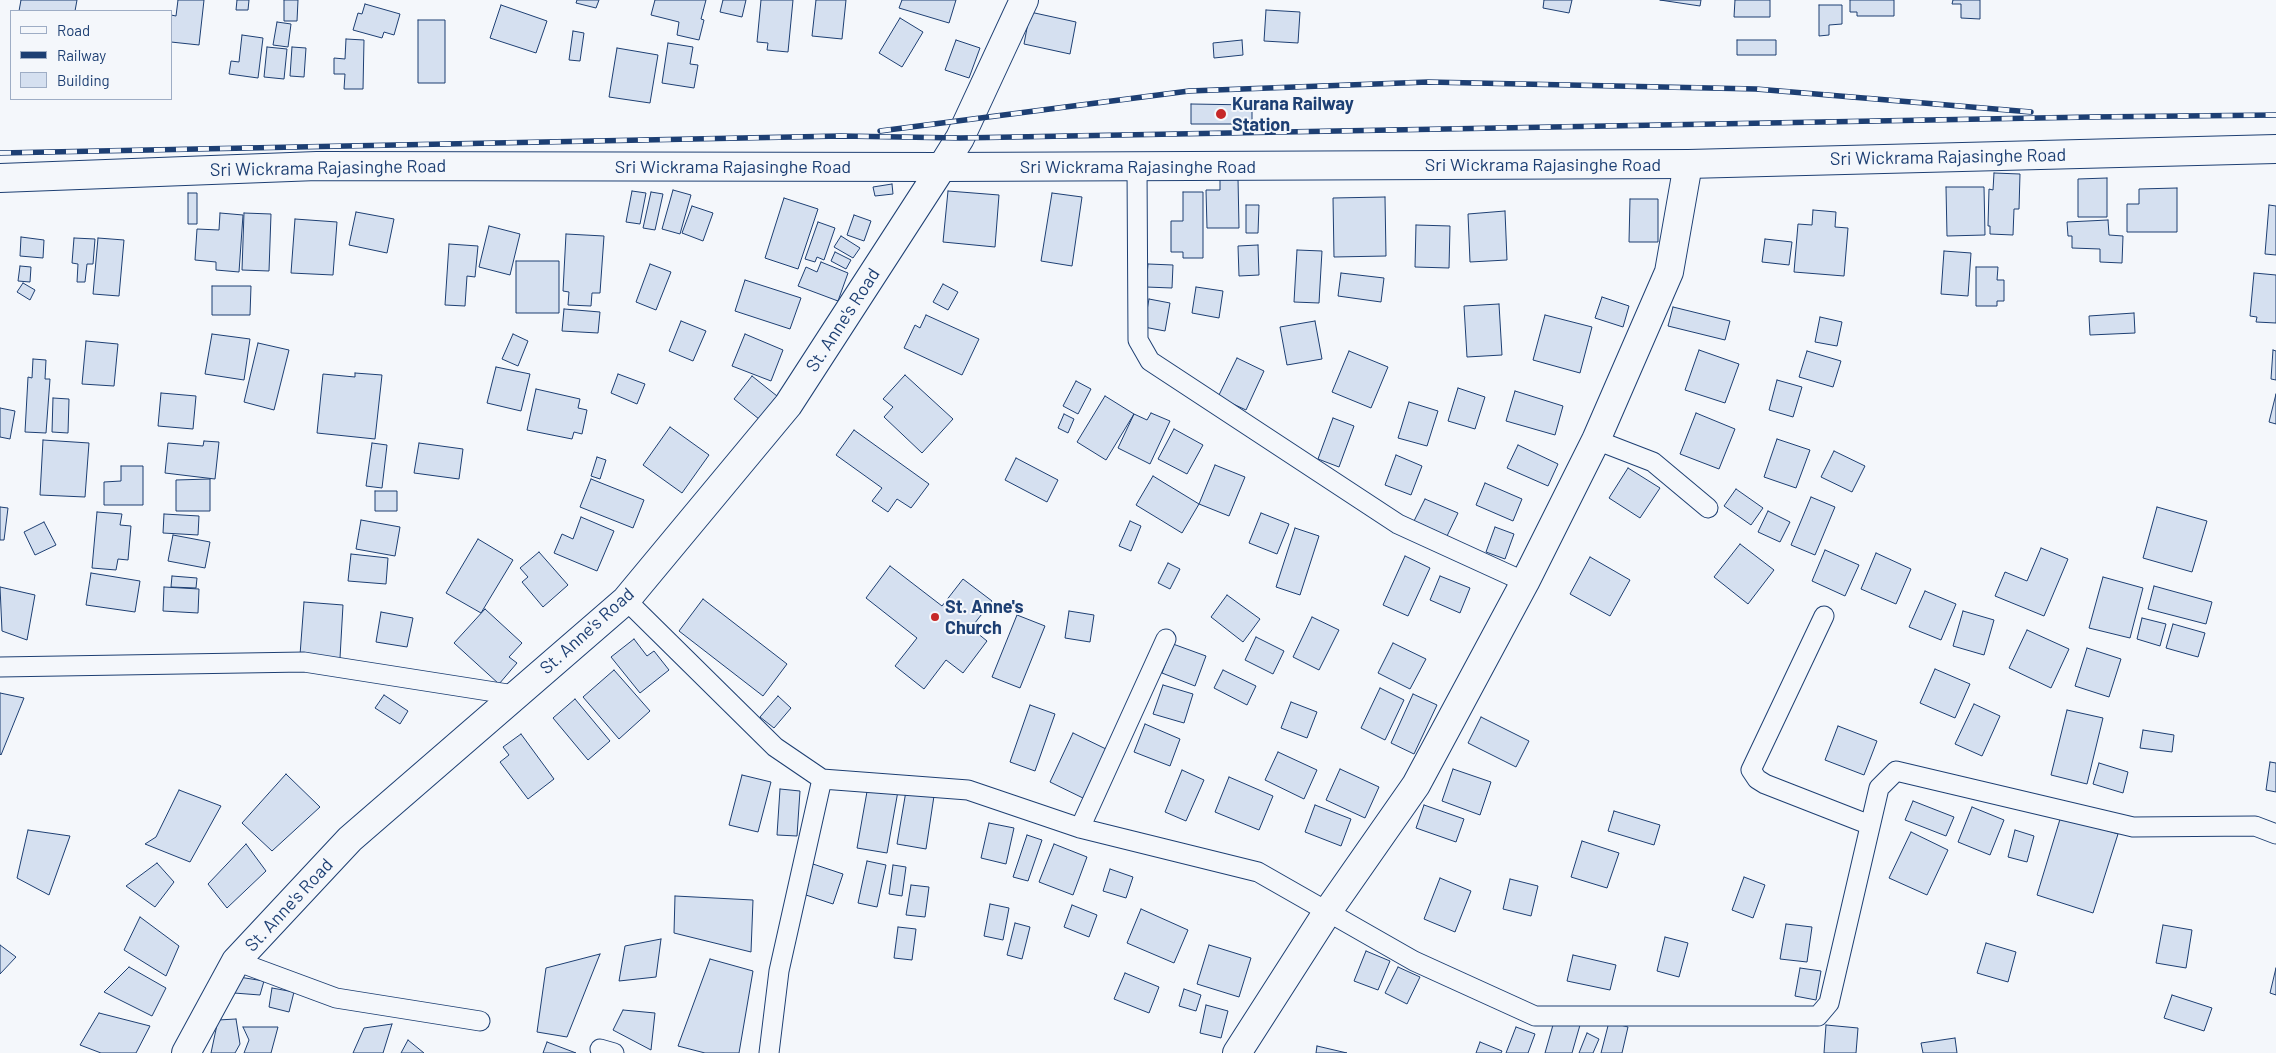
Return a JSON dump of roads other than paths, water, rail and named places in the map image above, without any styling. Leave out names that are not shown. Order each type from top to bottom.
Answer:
[{"type":"main road","name":"St. Anne's Road","points":[[186,1053],[236,961],[350,839],[514,695],[626,600],[788,405],[960,138],[1024,0]]},
{"type":"main road","name":"Sri Wickrama Rajasinghe Road","points":[[0,178],[316,166],[1137,167],[1688,164],[2276,149]]},
{"type":"main road","points":[[1237,1053],[1328,911],[1416,785],[1525,582],[1596,440],[1669,272],[1688,164]]},
{"type":"street","points":[[1137,167],[1138,340],[1150,361],[1398,524],[1525,582]]},
{"type":"street","points":[[1596,440],[1653,462],[1708,508]]},
{"type":"street","points":[[626,600],[775,747],[822,779],[968,790],[1080,828],[1258,872],[1414,960],[1535,1016],[1818,1016],[1829,1003],[1879,788],[1896,770],[2133,827],[2255,826],[2276,834]]},
{"type":"street","points":[[1824,616],[1751,770],[1757,779],[1765,784],[1870,826]]},
{"type":"street","points":[[1080,828],[1166,639]]},
{"type":"street","points":[[0,667],[304,662],[514,695]]},
{"type":"street","points":[[769,1053],[780,971],[822,779]]},
{"type":"street","points":[[236,961],[336,998],[480,1021]]},
{"type":"railway","points":[[880,131],[1189,91],[1428,82],[1756,89],[2031,112]]},
{"type":"railway","points":[[0,153],[841,136],[960,138],[2276,115]]},
{"type":"place","name":"Kurana Railway Station","points":[[1221,114]]},
{"type":"place","name":"St. Anne's Church","points":[[935,617]]}]
